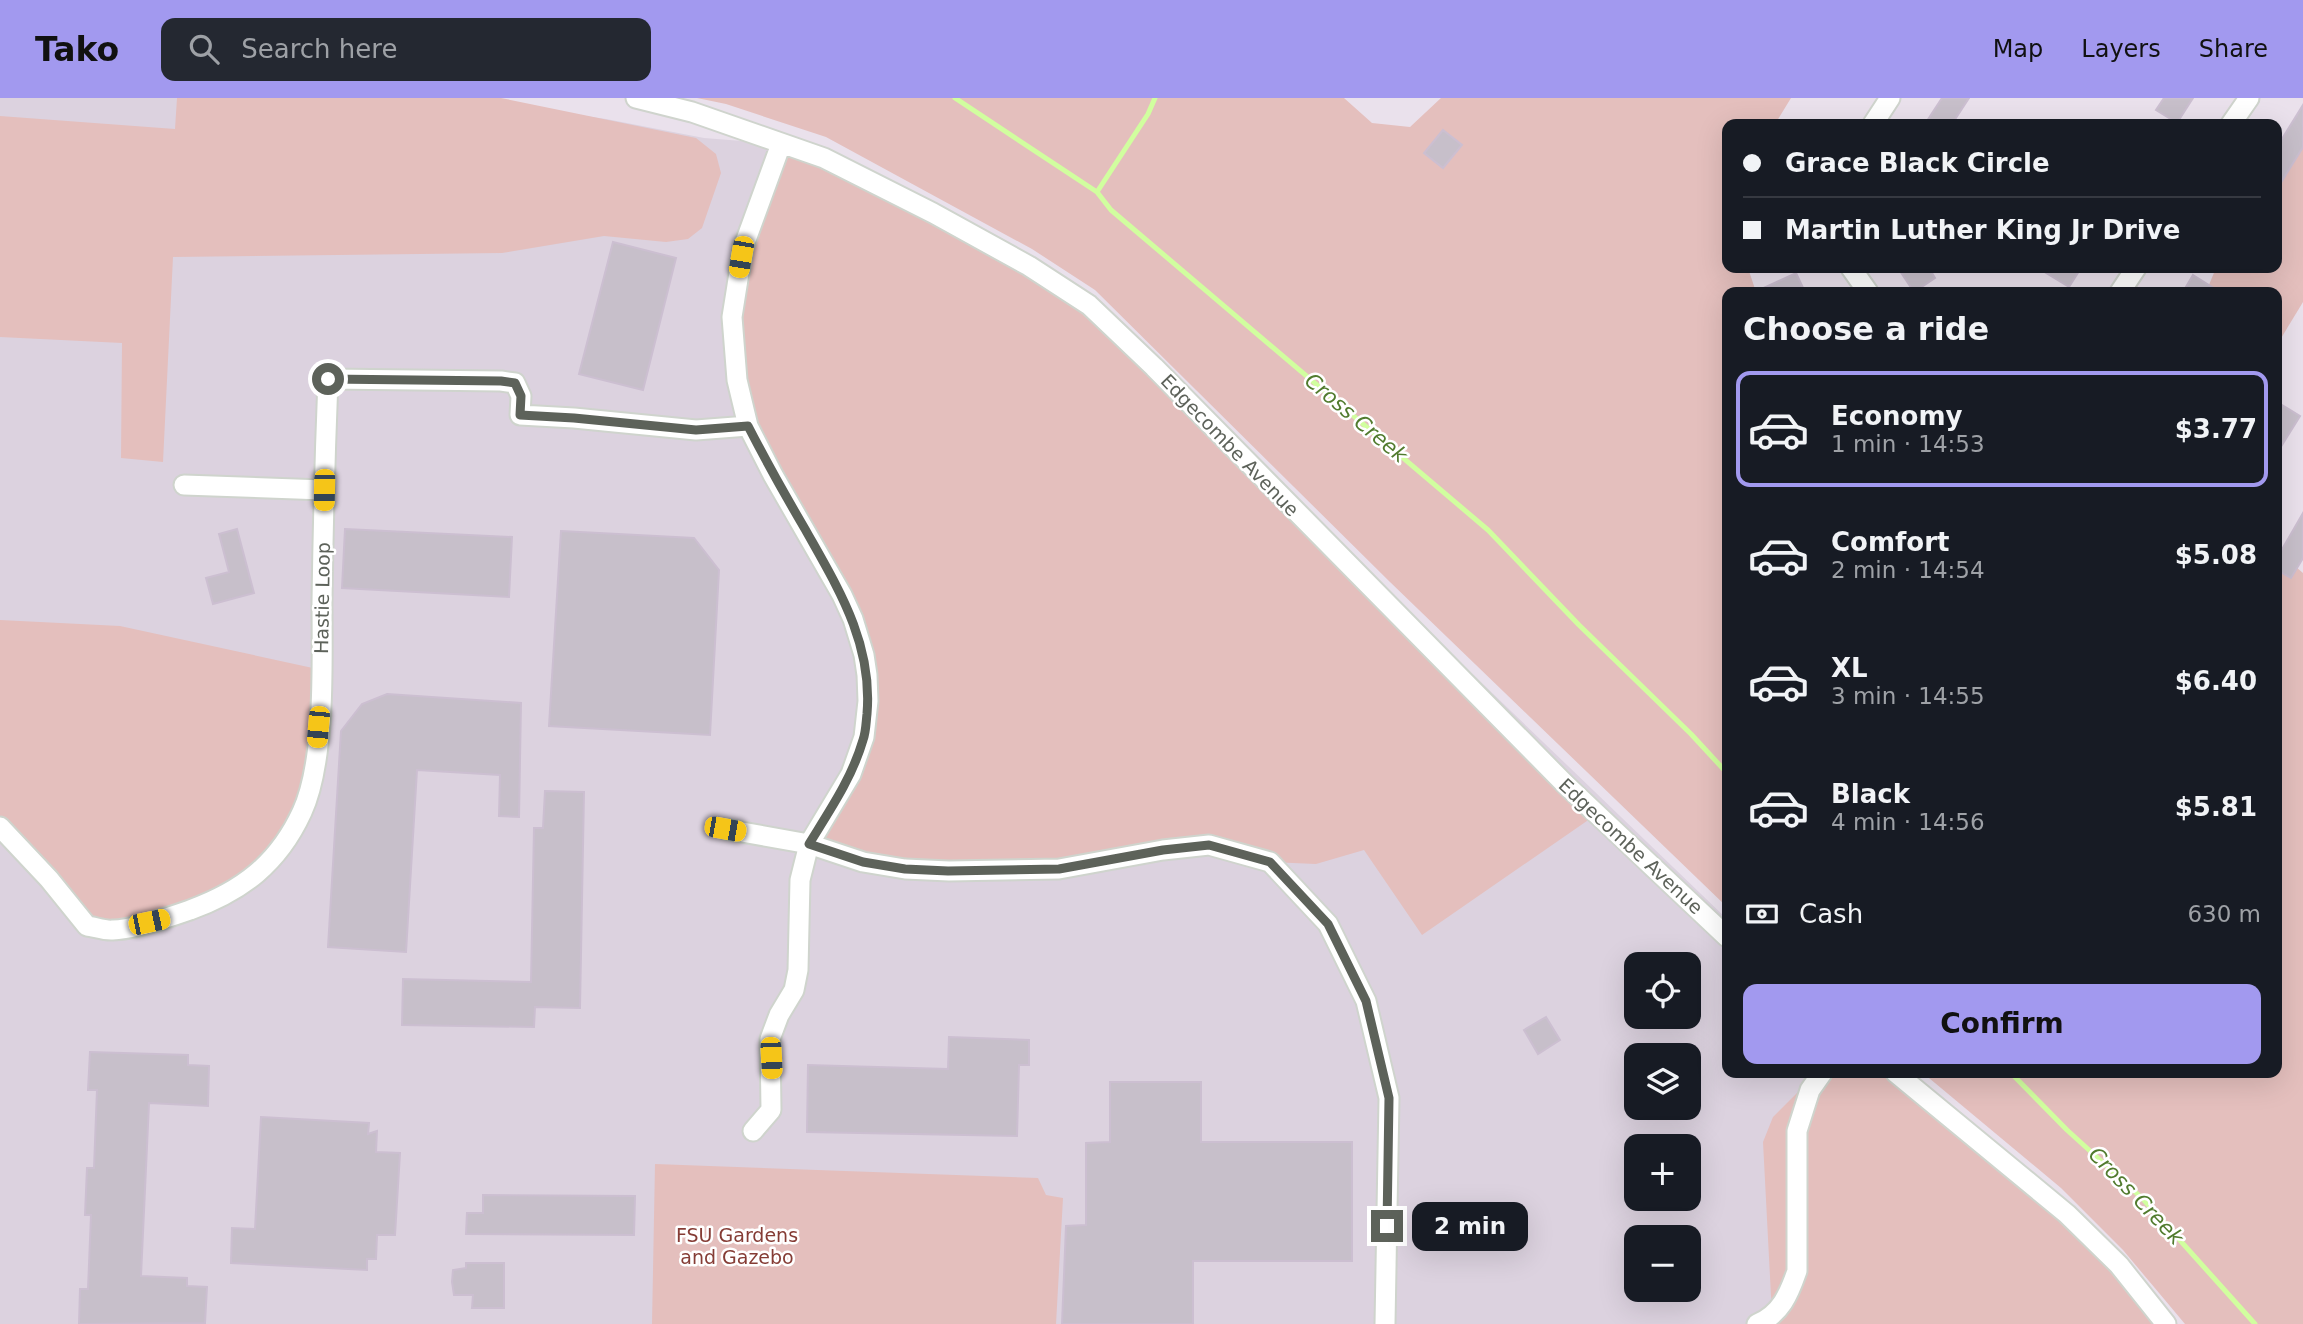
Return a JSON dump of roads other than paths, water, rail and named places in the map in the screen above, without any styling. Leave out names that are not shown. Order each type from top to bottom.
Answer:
[{"type":"street","name":"Edgecombe Avenue","points":[[636,98],[755,132],[780,144],[824,158],[933,213],[1029,266],[1089,304],[1555,774],[1722,932]]},
{"type":"street","points":[[1876,119],[1890,98]]},
{"type":"street","points":[[2234,119],[2249,98]]},
{"type":"street","points":[[753,1131],[771,1110],[770,1039],[779,1015],[794,990],[798,970],[800,880],[809,844],[851,774],[864,737],[868,701],[862,647],[842,595],[748,426],[737,380],[732,317],[743,248],[780,144]]},
{"type":"street","name":"Hastie Loop","points":[[0,827],[58,889],[87,926],[112,930],[168,918],[216,901],[239,889],[276,855],[303,811],[311,787],[320,706],[328,379],[501,381],[515,383],[521,396],[520,415],[696,430],[748,426]]},
{"type":"street","points":[[184,485],[324,490]]},
{"type":"street","points":[[725,829],[809,844],[863,862],[905,869],[1059,869],[1163,850],[1209,845],[1270,862],[1328,924],[1366,1001],[1389,1098],[1385,1324]]},
{"type":"street","points":[[1757,1324],[1781,1307],[1797,1271],[1797,1131],[1810,1090],[1818,1078]]},
{"type":"street","points":[[1902,1078],[1977,1137],[2075,1221],[2119,1265],[2166,1324]]},
{"type":"waterway","name":"Cross Creek","points":[[955,98],[1097,192],[1111,210],[1488,530],[1722,768]]},
{"type":"waterway","points":[[1097,192],[1148,114],[1155,98]]},
{"type":"waterway","name":"Cross Creek","points":[[2016,1078],[2067,1130],[2143,1199],[2255,1324]]},
{"type":"park label","name":"FSU Gardens and Gazebo","points":[[737,1246]]}]
